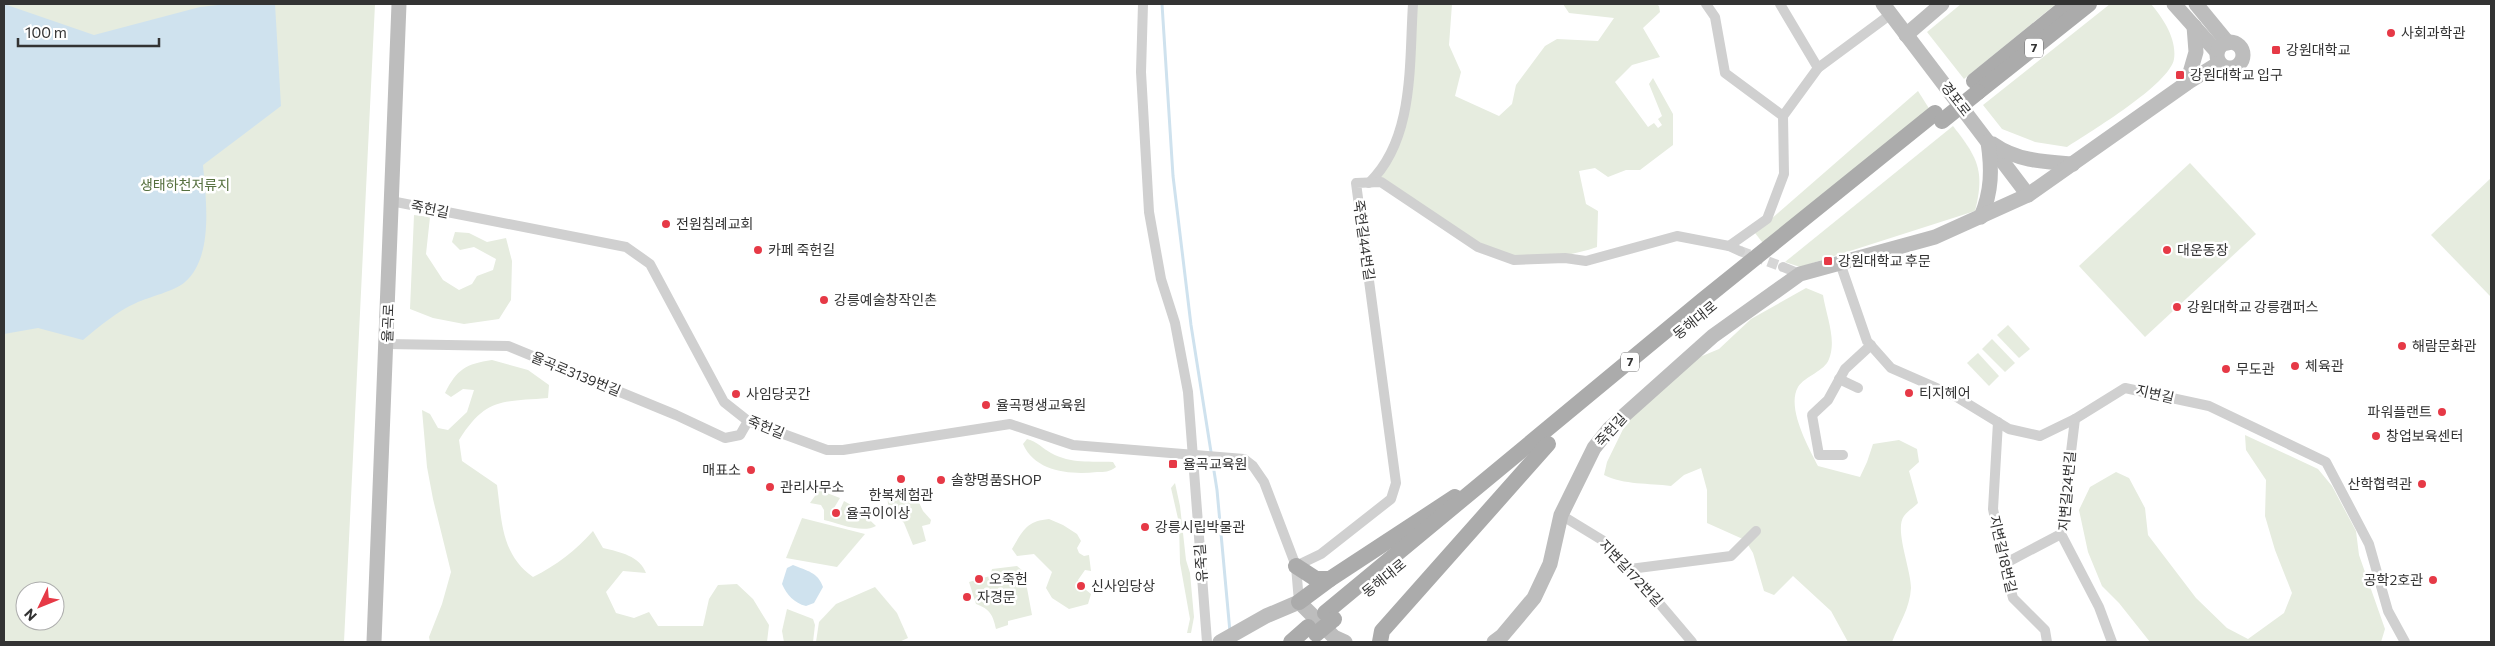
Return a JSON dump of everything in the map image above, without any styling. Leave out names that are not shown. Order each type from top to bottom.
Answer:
[{"type":"main road","name":"동해대로","points":[[1329,616],[1548,444],[1630,372],[1974,88],[2069,4]]},
{"type":"main road","name":"동해대로","points":[[1974,88],[2089,4]]},
{"type":"main road","name":"동해대로","points":[[1291,642],[1310,634],[1504,467],[1703,300],[1939,117]]},
{"type":"main road","points":[[1380,642],[1382,631],[1548,444]]},
{"type":"main road","points":[[1299,602],[1426,514],[1504,467]]},
{"type":"main road","points":[[1296,566],[1316,579],[1330,579]]},
{"type":"street","name":"율곡로","points":[[374,642],[387,344],[398,4]]},
{"type":"street","name":"유죽길","points":[[1143,4],[1141,72],[1148,212],[1161,279],[1175,323],[1197,455],[1207,642]]},
{"type":"street","points":[[1369,183],[1377,175],[1394,150],[1399,133],[1408,82],[1413,4]]},
{"type":"street","points":[[1706,4],[1715,17],[1725,73],[1783,116]]},
{"type":"street","points":[[1780,4],[1818,68]]},
{"type":"street","points":[[1906,35],[1942,4]]},
{"type":"street","points":[[2174,4],[2222,52]]},
{"type":"street","points":[[2196,4],[2222,52]]},
{"type":"street","points":[[1729,246],[1767,219],[1784,174],[1783,116],[1818,68],[1887,9]]},
{"type":"street","name":"경포로","points":[[1887,9],[2028,195]]},
{"type":"street","points":[[2187,83],[2196,52],[2194,26]]},
{"type":"street","points":[[1783,267],[1800,274],[1935,237],[2028,195],[2187,83],[2222,52]]},
{"type":"street","points":[[1988,141],[2004,152],[2032,161],[2073,164]]},
{"type":"street","points":[[1981,217],[1991,180],[1988,141]]},
{"type":"street","name":"죽헌길44번길","points":[[1296,566],[1321,554],[1391,499],[1396,483],[1356,183],[1381,182],[1478,247],[1514,260],[1565,258],[1586,261],[1677,236],[1729,246],[1740,251]]},
{"type":"street","name":"죽헌길","points":[[391,201],[626,247],[650,264],[724,402],[748,422],[827,450],[843,450],[1010,424],[1073,445],[1244,459],[1253,466],[1264,482],[1296,566]]},
{"type":"street","name":"지변길","points":[[1840,263],[1867,341],[1890,368],[1955,396],[2009,429],[2040,436],[2075,419],[2125,388],[2209,406],[2326,462],[2369,544],[2388,611],[2403,641]]},
{"type":"street","name":"죽헌길","points":[[1501,640],[1534,598],[1550,564],[1561,515],[1594,448],[1610,428],[1713,336],[1800,274]]},
{"type":"street","name":"율곡로3139번길","points":[[387,344],[508,346],[676,415],[725,438],[740,435],[748,422]]},
{"type":"street","points":[[1843,455],[1819,455],[1812,415],[1828,400],[1845,369],[1871,345]]},
{"type":"street","points":[[1839,379],[1858,388]]},
{"type":"street","name":"지변길24번길","points":[[2075,419],[2061,534],[2099,607],[2112,642]]},
{"type":"street","name":"지변길18번길","points":[[1998,422],[1993,509],[2004,564],[2013,598],[2045,630],[2047,642]]},
{"type":"street","name":"지변길172번길","points":[[1561,515],[1602,540],[1630,569],[1692,642]]},
{"type":"street","points":[[1630,569],[1731,556],[1756,531]]},
{"type":"street","points":[[2004,564],[2061,534]]},
{"type":"street","points":[[1296,566],[1299,602],[1334,637],[1345,642]]},
{"type":"street","points":[[1220,642],[1266,616],[1299,602]]},
{"type":"green space","name":"생태하천저류지","points":[[4,4],[375,4],[344,642],[4,642]]},
{"type":"green space","points":[[1415,4],[1452,4],[1449,45],[1461,72],[1455,96],[1499,116],[1512,104],[1516,85],[1545,46],[1557,39],[1598,41],[1614,18],[1569,13],[1563,4],[1656,4],[1659,6],[1660,12],[1643,28],[1660,57],[1632,65],[1615,82],[1648,127],[1654,123],[1658,128],[1662,125],[1658,119],[1662,116],[1649,84],[1653,78],[1673,114],[1673,145],[1640,170],[1626,170],[1608,177],[1595,168],[1579,171],[1586,204],[1598,211],[1597,247],[1578,253],[1545,258],[1524,259],[1499,254],[1465,236],[1381,179],[1381,173],[1395,151]]},
{"type":"green space","points":[[1961,4],[2056,4],[1964,79],[1927,32]]},
{"type":"green space","points":[[2110,4],[2151,4],[2164,22],[2171,36],[2174,59],[2169,69],[2159,81],[2128,107],[2067,147],[2035,142],[2002,129],[1983,105]]},
{"type":"green space","points":[[1918,91],[1930,110],[1766,247],[1755,233]]},
{"type":"green space","points":[[1953,126],[1974,156],[1977,166],[1979,185],[1975,211],[1800,267],[1785,262]]},
{"type":"green space","name":"대운동장","points":[[2190,163],[2256,234],[2145,337],[2079,266]]},
{"type":"green space","points":[[2491,178],[2491,297],[2431,235]]},
{"type":"green space","points":[[414,215],[430,217],[426,254],[443,280],[459,290],[472,284],[477,276],[493,270],[496,259],[474,247],[460,250],[452,242],[455,232],[469,233],[487,242],[506,238],[512,261],[511,300],[499,319],[464,324],[433,318],[410,309]]},
{"type":"green space","points":[[1806,288],[1823,295],[1832,344],[1827,363],[1801,383],[1795,396],[1795,406],[1800,428],[1818,466],[1860,477],[1873,444],[1899,440],[1917,449],[1919,462],[1909,471],[1918,503],[1904,516],[1901,522],[1902,539],[1911,588],[1906,609],[1892,642],[1848,642],[1831,611],[1793,576],[1774,595],[1764,591],[1753,553],[1745,540],[1707,523],[1707,490],[1701,468],[1684,475],[1671,486],[1620,481],[1604,475],[1607,462],[1629,417],[1695,359],[1719,349],[1751,319]]},
{"type":"green space","points":[[2008,325],[2030,349],[2019,358],[1997,335]]},
{"type":"green space","points":[[1992,339],[2015,363],[2005,372],[1982,349]]},
{"type":"green space","points":[[1978,353],[1999,376],[1989,386],[1967,363]]},
{"type":"green space","points":[[492,360],[528,370],[549,385],[548,398],[518,400],[496,404],[487,409],[478,416],[459,440],[462,461],[497,485],[505,536],[509,548],[522,568],[533,577],[565,557],[593,531],[603,548],[629,556],[639,562],[646,573],[623,571],[606,592],[616,613],[634,618],[649,612],[658,626],[703,626],[709,599],[718,585],[737,584],[753,599],[769,625],[767,642],[430,642],[429,637],[442,604],[451,572],[427,467],[422,410],[430,414],[438,428],[448,430],[467,412],[474,390],[463,389],[451,397],[445,393],[449,385],[463,369],[475,363]]},
{"type":"green space","points":[[2245,435],[2318,469],[2332,486],[2356,531],[2359,555],[2385,629],[2381,642],[2150,642],[2119,603],[2102,586],[2088,552],[2079,510],[2090,487],[2116,472],[2129,478],[2145,508],[2148,535],[2196,598],[2227,628],[2248,639],[2284,613],[2292,593],[2275,550],[2265,516],[2266,480],[2246,450]]},
{"type":"green space","points":[[1027,439],[1059,457],[1081,461],[1113,462],[1116,467],[1107,471],[1087,473],[1055,470],[1036,461],[1023,444]]},
{"type":"green space","points":[[1175,483],[1180,506],[1186,560],[1190,573],[1194,617],[1191,633],[1187,633],[1190,619],[1180,563],[1179,523],[1171,488]]},
{"type":"green space","points":[[819,490],[840,498],[831,513],[835,517],[841,516],[840,510],[844,501],[858,509],[876,526],[864,529],[824,520],[824,510],[821,505],[810,503]]},
{"type":"green space","points":[[913,490],[923,511],[931,520],[930,524],[922,526],[926,541],[913,545],[904,523],[888,504],[887,495]]},
{"type":"green space","points":[[802,518],[865,534],[837,567],[786,558]]},
{"type":"green space","points":[[1049,519],[1077,534],[1081,541],[1077,548],[1079,553],[1084,556],[1089,555],[1091,571],[1085,570],[1078,580],[1080,585],[1091,594],[1088,604],[1069,609],[1052,598],[1046,588],[1052,572],[1034,554],[1017,556],[1012,549],[1026,528],[1035,522]]},
{"type":"green space","points":[[1017,566],[1024,572],[1032,615],[1008,621],[1008,625],[996,629],[990,613],[985,608],[976,604],[969,582],[990,576],[992,569]]},
{"type":"green space","points":[[875,587],[897,613],[908,638],[899,642],[816,642],[819,622],[836,604]]},
{"type":"green space","points":[[787,609],[813,619],[815,625],[813,642],[784,642],[782,631]]},
{"type":"water","name":"생태하천저류지","points":[[4,4],[94,35],[200,7],[227,4],[275,4],[281,106],[203,165],[206,194],[206,227],[200,258],[194,271],[181,285],[129,307],[108,320],[83,340],[38,328],[4,334]]},
{"type":"water","points":[[793,565],[815,575],[821,582],[823,587],[814,603],[806,606],[798,603],[791,598],[784,588],[782,584],[787,568]]},
{"type":"waterway","points":[[1162,4],[1173,176],[1191,325],[1217,490],[1230,632]]},
{"type":"tunnel","points":[[1740,251],[1783,267]]},
{"type":"place","name":"사회과학관","points":[[2391,33]]},
{"type":"place","name":"강원대학교","points":[[2276,50]]},
{"type":"place","name":"강원대학교 입구","points":[[2180,75]]},
{"type":"place","name":"전원침례교회","points":[[666,224]]},
{"type":"place","name":"카페 죽헌길","points":[[758,250]]},
{"type":"place","name":"대운동장","points":[[2167,250]]},
{"type":"place","name":"강원대학교 후문","points":[[1828,261]]},
{"type":"place","name":"강릉예술창작인촌","points":[[824,300]]},
{"type":"place","name":"강원대학교 강릉캠퍼스","points":[[2177,307]]},
{"type":"place","name":"해람문화관","points":[[2402,346]]},
{"type":"place","name":"체육관","points":[[2295,366]]},
{"type":"place","name":"무도관","points":[[2226,369]]},
{"type":"place","name":"티지헤어","points":[[1909,393]]},
{"type":"place","name":"사임당곳간","points":[[736,394]]},
{"type":"place","name":"율곡평생교육원","points":[[986,405]]},
{"type":"place","name":"파워플랜트","points":[[2442,412]]},
{"type":"place","name":"창업보육센터","points":[[2376,436]]},
{"type":"place","name":"율곡교육원","points":[[1173,464]]},
{"type":"place","name":"매표소","points":[[751,470]]},
{"type":"place","name":"한복체험관","points":[[901,479]]},
{"type":"place","name":"솔향명품SHOP","points":[[941,480]]},
{"type":"place","name":"산학협력관","points":[[2422,484]]},
{"type":"place","name":"관리사무소","points":[[770,487]]},
{"type":"place","name":"율곡이이상","points":[[836,513]]},
{"type":"place","name":"강릉시립박물관","points":[[1145,527]]},
{"type":"place","name":"오죽헌","points":[[979,579]]},
{"type":"place","name":"공학2호관","points":[[2433,580]]},
{"type":"place","name":"신사임당상","points":[[1081,586]]},
{"type":"place","name":"자경문","points":[[967,597]]}]
